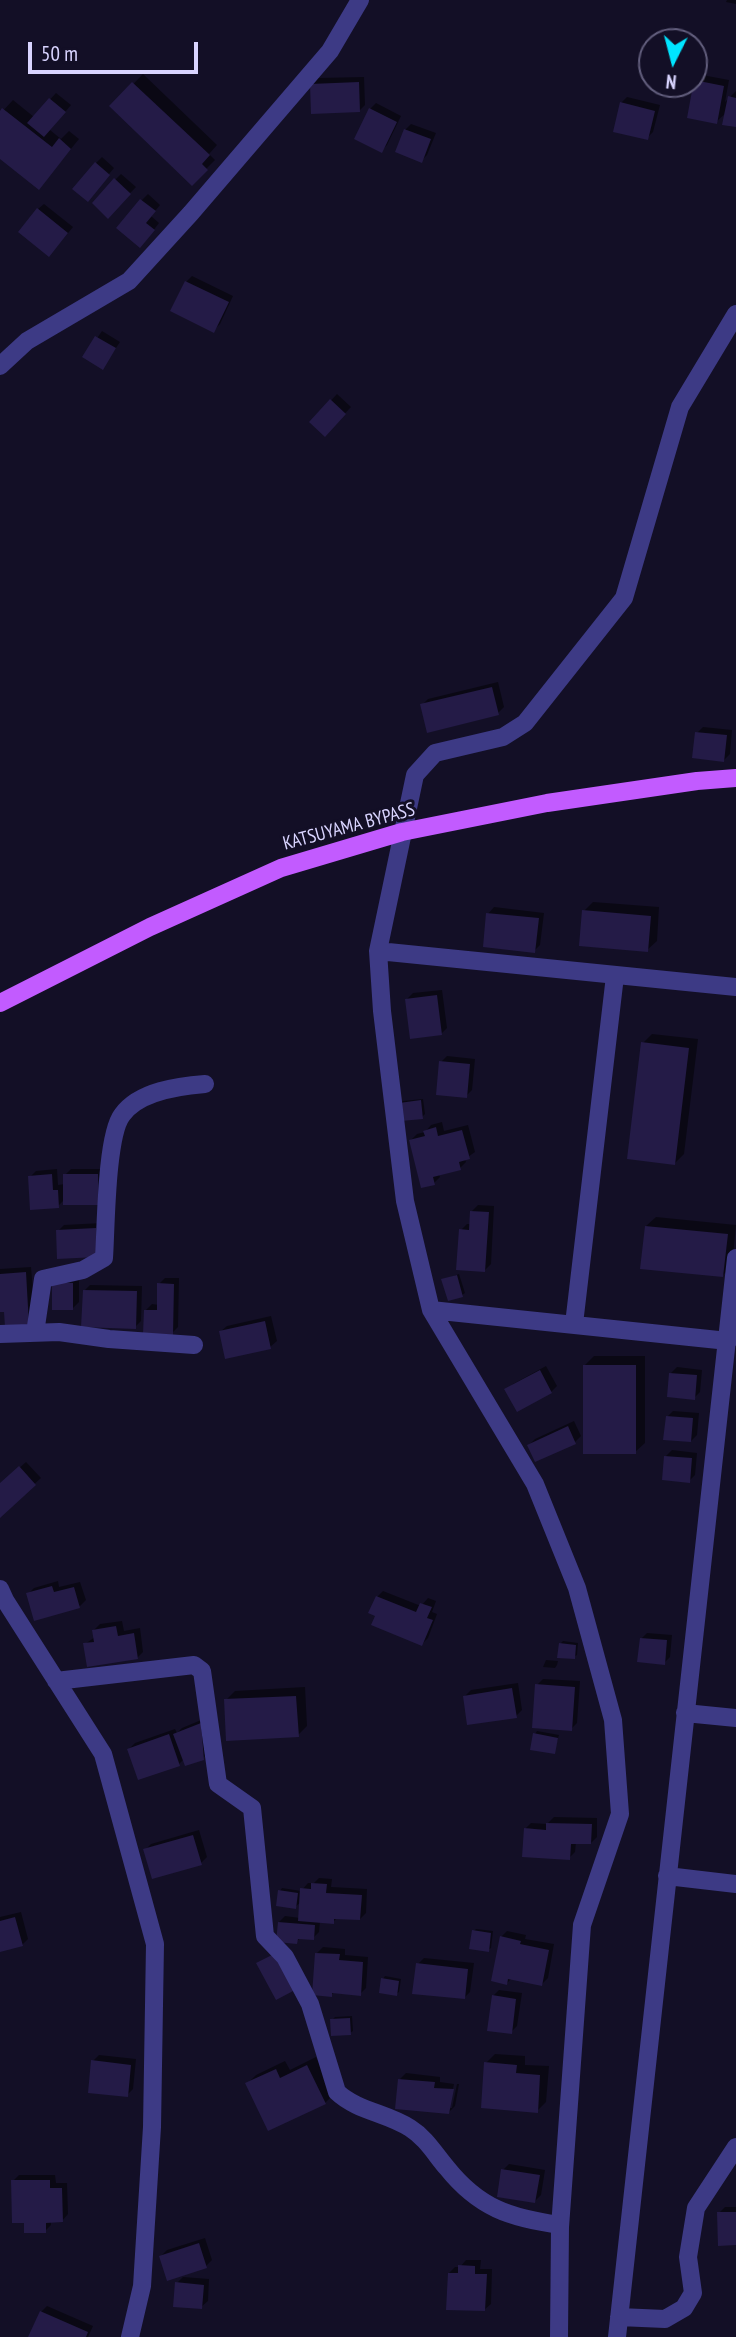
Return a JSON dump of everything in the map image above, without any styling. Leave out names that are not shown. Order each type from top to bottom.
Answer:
[{"type":"main road","name":"KATSUYAMA BYPASS","points":[[0,1003],[150,927],[281,867],[402,832],[547,803],[697,781],[736,778]]},
{"type":"street","points":[[0,366],[27,341],[129,281],[330,51],[360,0]]},
{"type":"street","points":[[559,2337],[560,2225],[582,1925],[620,1814],[613,1720],[577,1588],[535,1484],[431,1310],[405,1201],[377,951],[415,775],[435,753],[503,737],[524,723],[624,598],[680,407],[736,314]]},
{"type":"street","points":[[377,951],[736,987]]},
{"type":"street","points":[[574,1324],[615,976]]},
{"type":"street","points":[[35,1333],[43,1279],[83,1270],[104,1258],[108,1180],[114,1138],[121,1115],[143,1098],[175,1087],[205,1084]]},
{"type":"street","points":[[617,2337],[736,1258]]},
{"type":"street","points":[[431,1310],[728,1341]]},
{"type":"street","points":[[0,1334],[59,1332],[109,1339],[194,1345]]},
{"type":"street","points":[[0,1589],[103,1754],[155,1944],[152,2127],[143,2273],[130,2337]]},
{"type":"street","points":[[56,1681],[194,1665],[202,1671],[218,1784],[252,1808],[265,1936],[285,1957],[310,2004],[337,2092],[347,2101],[408,2126],[421,2135],[462,2185],[487,2205],[504,2214],[560,2225]]},
{"type":"street","points":[[685,1713],[736,1718]]},
{"type":"street","points":[[667,1876],[736,1884]]},
{"type":"street","points":[[619,2317],[665,2319],[684,2308],[693,2293],[688,2257],[696,2208],[736,2147]]},
{"type":"building","points":[[132,82],[210,155],[202,164],[208,170],[192,186],[109,106]]},
{"type":"building","points":[[359,82],[360,112],[311,114],[310,84]]},
{"type":"building","points":[[708,83],[724,86],[717,124],[687,118],[691,98],[708,98]]},
{"type":"building","points":[[728,96],[736,98],[736,127],[722,125]]},
{"type":"building","points":[[49,98],[66,112],[44,137],[27,123]]},
{"type":"building","points":[[620,102],[655,111],[648,140],[613,132]]},
{"type":"building","points":[[2,108],[52,147],[59,138],[71,149],[39,190],[0,159]]},
{"type":"building","points":[[369,108],[397,122],[382,153],[354,139]]},
{"type":"building","points":[[404,129],[431,139],[422,163],[395,152]]},
{"type":"building","points":[[95,162],[110,175],[88,202],[72,189]]},
{"type":"building","points":[[114,178],[131,194],[108,219],[92,203]]},
{"type":"building","points":[[140,199],[156,211],[146,223],[155,230],[140,248],[116,228]]},
{"type":"building","points":[[37,208],[68,233],[49,257],[18,232]]},
{"type":"building","points":[[185,281],[229,302],[214,333],[170,311]]},
{"type":"building","points":[[95,336],[116,348],[103,370],[82,357]]},
{"type":"building","points":[[330,399],[346,414],[325,437],[309,422]]},
{"type":"building","points":[[492,687],[499,715],[427,733],[420,704]]},
{"type":"building","points":[[695,732],[727,735],[724,762],[692,758]]},
{"type":"building","points":[[582,910],[651,916],[648,952],[579,946]]},
{"type":"building","points":[[486,913],[539,918],[535,953],[483,947]]},
{"type":"building","points":[[437,995],[442,1035],[410,1039],[405,999]]},
{"type":"building","points":[[641,1042],[689,1048],[675,1165],[627,1159]]},
{"type":"building","points":[[439,1061],[470,1064],[467,1098],[436,1095]]},
{"type":"building","points":[[421,1100],[423,1119],[401,1121],[399,1103]]},
{"type":"building","points":[[436,1127],[438,1136],[462,1130],[470,1159],[459,1162],[461,1170],[433,1177],[435,1185],[421,1188],[409,1140],[425,1136],[423,1131]]},
{"type":"building","points":[[52,1174],[53,1190],[58,1190],[59,1208],[30,1210],[28,1176]]},
{"type":"building","points":[[63,1174],[98,1174],[99,1205],[63,1205]]},
{"type":"building","points":[[470,1211],[489,1212],[485,1272],[456,1270],[459,1229],[469,1230]]},
{"type":"building","points":[[645,1226],[728,1234],[723,1277],[640,1269]]},
{"type":"building","points":[[96,1228],[97,1257],[57,1259],[56,1230]]},
{"type":"building","points":[[26,1272],[29,1325],[5,1327],[4,1312],[0,1312],[0,1274]]},
{"type":"building","points":[[457,1275],[463,1297],[448,1301],[441,1279]]},
{"type":"building","points":[[52,1282],[73,1283],[73,1310],[52,1310]]},
{"type":"building","points":[[157,1283],[174,1284],[173,1335],[143,1334],[144,1310],[157,1310]]},
{"type":"building","points":[[83,1290],[137,1291],[136,1329],[81,1327]]},
{"type":"building","points":[[265,1321],[271,1349],[225,1359],[219,1331]]},
{"type":"building","points":[[583,1365],[636,1365],[636,1454],[583,1454]]},
{"type":"building","points":[[540,1370],[552,1393],[517,1412],[504,1389]]},
{"type":"building","points":[[669,1373],[697,1375],[695,1400],[667,1397]]},
{"type":"building","points":[[666,1416],[693,1418],[691,1442],[663,1440]]},
{"type":"building","points":[[568,1426],[576,1444],[535,1462],[527,1445]]},
{"type":"building","points":[[664,1456],[692,1458],[690,1483],[662,1480]]},
{"type":"building","points":[[19,1466],[36,1485],[0,1518],[0,1483]]},
{"type":"building","points":[[52,1586],[54,1592],[74,1587],[80,1608],[34,1621],[26,1593]]},
{"type":"building","points":[[376,1596],[416,1612],[420,1603],[432,1607],[427,1618],[433,1620],[422,1646],[371,1625],[375,1616],[368,1613]]},
{"type":"building","points":[[116,1626],[118,1636],[134,1633],[138,1659],[87,1667],[83,1643],[94,1642],[92,1630]]},
{"type":"building","points":[[640,1638],[667,1640],[665,1665],[637,1662]]},
{"type":"building","points":[[559,1643],[576,1645],[575,1659],[557,1658]]},
{"type":"building","points":[[535,1684],[575,1687],[572,1731],[532,1728]]},
{"type":"building","points":[[512,1688],[517,1718],[467,1725],[463,1696]]},
{"type":"building","points":[[296,1696],[299,1737],[226,1741],[224,1699]]},
{"type":"building","points":[[201,1723],[204,1760],[185,1766],[173,1734]]},
{"type":"building","points":[[533,1733],[558,1738],[555,1754],[530,1750]]},
{"type":"building","points":[[169,1734],[180,1766],[138,1780],[127,1749]]},
{"type":"building","points":[[546,1823],[592,1824],[591,1844],[571,1844],[570,1860],[522,1857],[524,1828],[546,1830]]},
{"type":"building","points":[[193,1835],[202,1865],[152,1879],[143,1849]]},
{"type":"building","points":[[311,1883],[327,1884],[326,1893],[362,1895],[360,1920],[334,1919],[334,1924],[298,1921],[300,1888],[311,1889]]},
{"type":"building","points":[[278,1890],[298,1893],[296,1909],[276,1906]]},
{"type":"building","points":[[15,1917],[23,1946],[0,1952],[0,1921]]},
{"type":"building","points":[[278,1922],[315,1925],[314,1940],[298,1939],[297,1944],[276,1942]]},
{"type":"building","points":[[472,1930],[491,1933],[489,1952],[469,1949]]},
{"type":"building","points":[[500,1936],[521,1941],[520,1944],[549,1950],[542,1986],[508,1979],[507,1985],[491,1981]]},
{"type":"building","points":[[276,1953],[295,1990],[276,2000],[256,1963]]},
{"type":"building","points":[[315,1953],[340,1954],[339,1960],[363,1962],[361,1996],[332,1993],[332,1997],[312,1995]]},
{"type":"building","points":[[416,1963],[468,1969],[465,1999],[412,1994]]},
{"type":"building","points":[[381,1978],[399,1981],[397,1996],[379,1993]]},
{"type":"building","points":[[492,1995],[516,1999],[512,2034],[487,2031]]},
{"type":"building","points":[[350,2018],[351,2035],[331,2036],[330,2019]]},
{"type":"building","points":[[91,2060],[131,2065],[128,2097],[88,2093]]},
{"type":"building","points":[[484,2062],[517,2065],[516,2073],[540,2075],[538,2113],[481,2108]]},
{"type":"building","points":[[307,2065],[326,2104],[268,2131],[245,2083],[276,2069],[280,2078]]},
{"type":"building","points":[[398,2079],[435,2082],[434,2088],[454,2089],[449,2114],[395,2109]]},
{"type":"building","points":[[501,2169],[540,2175],[535,2203],[497,2197]]},
{"type":"building","points":[[11,2180],[50,2180],[50,2188],[62,2188],[63,2222],[46,2223],[46,2233],[24,2233],[24,2223],[12,2223]]},
{"type":"building","points":[[717,2212],[736,2212],[736,2245],[718,2246]]},
{"type":"building","points":[[199,2243],[207,2268],[167,2281],[159,2256]]},
{"type":"building","points":[[458,2265],[475,2266],[475,2274],[487,2274],[485,2311],[446,2310],[448,2273],[458,2273]]},
{"type":"building","points":[[175,2282],[204,2285],[202,2309],[173,2307]]},
{"type":"building","points":[[40,2311],[88,2332],[86,2337],[28,2337]]}]
